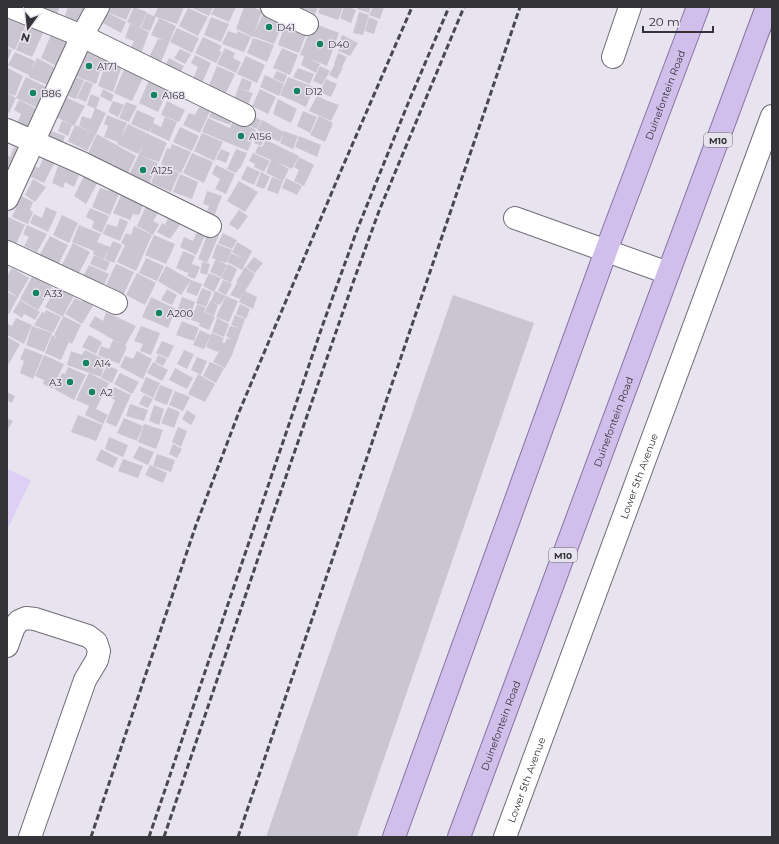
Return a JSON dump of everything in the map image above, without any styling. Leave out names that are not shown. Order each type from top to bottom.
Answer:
[{"type":"main road","name":"Duinefontein Road","points":[[394,837],[606,251],[698,7]]},
{"type":"main road","name":"Duinefontein Road","points":[[458,837],[767,7]]},
{"type":"street","points":[[11,7],[82,36],[244,115]]},
{"type":"street","points":[[7,199],[82,36],[98,7]]},
{"type":"street","points":[[272,7],[307,24]]},
{"type":"street","points":[[613,57],[630,7]]},
{"type":"street","name":"Lower 5th Avenue","points":[[505,837],[764,163],[772,116]]},
{"type":"street","points":[[7,130],[82,163],[210,226]]},
{"type":"street","points":[[515,218],[668,273]]},
{"type":"street","points":[[7,252],[116,303]]},
{"type":"street","points":[[7,646],[14,627],[19,621],[26,618],[35,619],[88,636],[96,642],[99,651],[97,660],[85,680],[30,837]]},
{"type":"shaded area","points":[[7,469],[31,480],[7,530]]},
{"type":"building","points":[[38,7],[60,7],[56,15]]},
{"type":"building","points":[[68,7],[90,7],[87,18],[81,15],[76,25],[64,19]]},
{"type":"building","points":[[108,7],[132,7],[126,20],[107,12]]},
{"type":"building","points":[[134,7],[147,12],[140,28],[149,32],[141,54],[130,50],[134,41],[125,38],[130,24],[137,27],[127,22]]},
{"type":"building","points":[[158,7],[184,7],[177,24],[154,16]]},
{"type":"building","points":[[190,7],[213,7],[209,16]]},
{"type":"building","points":[[215,7],[236,7],[229,22],[211,14]]},
{"type":"building","points":[[244,7],[252,7],[262,11],[253,37],[236,29]]},
{"type":"building","points":[[298,7],[318,7],[315,14]]},
{"type":"building","points":[[320,7],[343,7],[338,20],[318,13]]},
{"type":"building","points":[[344,7],[349,7],[356,10],[351,23],[340,18]]},
{"type":"building","points":[[358,7],[371,7],[369,13],[357,9]]},
{"type":"building","points":[[373,7],[384,7],[380,19],[369,15]]},
{"type":"building","points":[[188,8],[208,17],[198,36],[179,26]]},
{"type":"building","name":"D41","points":[[264,12],[285,19],[274,44],[253,36]]},
{"type":"building","points":[[359,12],[369,15],[363,35],[353,33]]},
{"type":"building","points":[[108,13],[126,22],[121,33],[103,23]]},
{"type":"building","points":[[147,13],[156,17],[150,31],[141,28]]},
{"type":"building","points":[[10,15],[27,22],[15,50],[7,46],[7,22]]},
{"type":"building","points":[[211,17],[229,24],[221,42],[204,35]]},
{"type":"building","points":[[369,17],[378,21],[374,34],[365,31]]},
{"type":"building","points":[[159,18],[176,26],[160,64],[148,59],[158,39],[163,40],[151,35]]},
{"type":"building","points":[[286,21],[308,29],[299,53],[278,45]]},
{"type":"building","name":"D40","points":[[313,23],[339,33],[327,66],[308,58],[320,64],[316,73],[301,65],[304,56],[300,55]]},
{"type":"building","points":[[27,25],[44,31],[32,57],[16,50]]},
{"type":"building","points":[[177,28],[199,38],[192,53],[170,42]]},
{"type":"building","points":[[228,31],[237,34],[237,31],[251,37],[244,52],[222,44]]},
{"type":"building","points":[[51,35],[69,41],[58,67],[41,58]]},
{"type":"building","points":[[342,35],[358,43],[350,56],[338,51],[340,47],[337,46]]},
{"type":"building","points":[[203,37],[222,46],[219,51],[222,52],[216,63],[195,53]]},
{"type":"building","points":[[253,38],[274,45],[267,62],[247,53]]},
{"type":"building","points":[[7,48],[12,50],[7,62]]},
{"type":"building","points":[[84,48],[123,63],[113,92],[98,86],[103,71],[100,71],[96,84],[73,75]]},
{"type":"building","points":[[225,48],[235,53],[233,58],[241,62],[236,73],[217,64]]},
{"type":"building","points":[[282,48],[298,55],[290,75],[273,68]]},
{"type":"building","points":[[180,49],[191,54],[185,64],[174,58]]},
{"type":"building","points":[[15,52],[35,61],[31,72],[37,58],[58,69],[50,86],[29,77],[29,75],[8,65]]},
{"type":"building","points":[[338,53],[347,57],[342,67],[334,64]]},
{"type":"building","points":[[195,55],[211,63],[201,85],[192,81],[198,67],[191,63]]},
{"type":"building","points":[[246,56],[265,65],[257,83],[237,74]]},
{"type":"building","points":[[169,58],[184,66],[178,76],[164,68]]},
{"type":"building","points":[[335,64],[343,68],[337,79],[329,75]]},
{"type":"building","points":[[217,66],[235,74],[225,95],[208,88]]},
{"type":"building","points":[[320,66],[330,71],[322,85],[313,81]]},
{"type":"building","points":[[8,68],[23,76],[15,96],[7,93]]},
{"type":"building","points":[[298,68],[314,74],[310,84],[293,77]]},
{"type":"building","points":[[124,69],[143,78],[132,101],[114,93]]},
{"type":"building","points":[[277,71],[287,75],[284,83],[273,78]]},
{"type":"building","points":[[70,75],[84,80],[76,99],[62,94]]},
{"type":"building","points":[[265,75],[284,84],[279,96],[260,87]]},
{"type":"building","name":"B86","points":[[26,77],[50,89],[40,109],[16,98]]},
{"type":"building","name":"D12","points":[[288,77],[314,87],[306,107],[280,95]]},
{"type":"building","name":"A168","points":[[150,78],[170,87],[158,112],[139,103]]},
{"type":"building","points":[[242,78],[252,82],[249,91],[240,89],[253,93],[248,105],[234,99]]},
{"type":"building","points":[[326,79],[337,84],[331,97],[320,92]]},
{"type":"building","points":[[85,81],[93,84],[86,102],[77,98]]},
{"type":"building","points":[[103,89],[114,95],[111,102],[100,96]]},
{"type":"building","points":[[260,89],[276,97],[268,114],[252,106]]},
{"type":"building","points":[[7,93],[16,98],[9,113],[7,112]]},
{"type":"building","points":[[91,94],[100,98],[96,109],[87,105]]},
{"type":"building","points":[[317,96],[339,105],[331,121],[309,111]]},
{"type":"building","points":[[65,97],[85,106],[74,126],[56,117]]},
{"type":"building","points":[[278,99],[297,109],[291,123],[273,114]]},
{"type":"building","points":[[19,100],[41,111],[31,131],[17,124],[21,114],[14,110]]},
{"type":"building","points":[[113,101],[124,105],[118,117],[108,112]]},
{"type":"building","points":[[167,101],[185,110],[179,122],[161,115]]},
{"type":"building","points":[[126,102],[137,106],[129,122],[119,118]]},
{"type":"building","points":[[213,105],[234,113],[230,125],[209,117]]},
{"type":"building","points":[[199,107],[210,111],[200,133],[183,125],[189,113],[195,115]]},
{"type":"building","points":[[95,108],[106,113],[96,134],[79,126],[82,116],[91,119]]},
{"type":"building","points":[[137,110],[155,118],[153,123],[161,127],[165,117],[177,122],[169,141],[150,132],[152,126],[149,132],[131,124]]},
{"type":"building","points":[[303,111],[317,117],[310,133],[297,126]]},
{"type":"building","points":[[107,115],[127,123],[120,140],[128,124],[167,143],[159,162],[141,156],[158,163],[148,186],[128,177],[144,144],[138,154],[117,144],[118,142],[104,137],[108,126],[104,124]]},
{"type":"building","points":[[251,115],[261,120],[257,129],[247,125]]},
{"type":"building","points":[[319,116],[333,123],[325,142],[310,135]]},
{"type":"building","name":"A156","points":[[208,118],[230,128],[234,118],[256,130],[248,151],[202,132]]},
{"type":"building","points":[[262,120],[284,132],[279,142],[257,130]]},
{"type":"building","points":[[62,121],[72,125],[68,136],[58,131]]},
{"type":"building","points":[[75,125],[96,134],[87,151],[68,141]]},
{"type":"building","points":[[180,127],[199,136],[192,151],[173,142]]},
{"type":"building","points":[[46,129],[65,136],[62,146],[43,140]]},
{"type":"building","points":[[284,131],[298,136],[293,149],[280,143]]},
{"type":"building","points":[[202,133],[223,142],[214,161],[194,151]]},
{"type":"building","points":[[97,134],[136,156],[128,173],[112,166],[116,158],[112,165],[88,153]]},
{"type":"building","points":[[258,134],[265,138],[261,146],[254,143]]},
{"type":"building","points":[[299,136],[321,145],[317,157],[295,147]]},
{"type":"building","points":[[266,140],[299,156],[292,169],[275,161],[289,169],[283,181],[266,173],[271,160],[255,153],[258,146],[262,147]]},
{"type":"building","points":[[172,144],[191,152],[181,173],[161,164],[167,148],[170,149]]},
{"type":"building","points":[[14,147],[24,152],[20,161],[11,158],[19,162],[15,171],[7,166],[7,155],[10,157]]},
{"type":"building","points":[[221,149],[230,153],[226,163],[216,159]]},
{"type":"building","points":[[236,149],[247,153],[242,165],[236,173],[227,169]]},
{"type":"building","points":[[192,153],[213,162],[204,183],[183,173]]},
{"type":"building","points":[[253,153],[270,161],[264,172],[254,167],[255,164],[249,161]]},
{"type":"building","points":[[44,156],[56,160],[44,183],[27,175],[31,165],[39,168]]},
{"type":"building","points":[[299,157],[314,165],[304,186],[294,181],[299,170],[294,167]]},
{"type":"building","points":[[162,165],[179,173],[171,192],[151,183],[156,171],[160,172]]},
{"type":"building","points":[[216,165],[235,174],[226,194],[215,189],[220,179],[212,174]]},
{"type":"building","points":[[58,166],[79,175],[74,187],[65,182],[63,188],[52,183]]},
{"type":"building","points":[[247,166],[260,172],[254,185],[241,179]]},
{"type":"building","points":[[261,172],[270,177],[264,189],[256,186]]},
{"type":"building","points":[[85,174],[98,182],[86,204],[74,196]]},
{"type":"building","points":[[180,174],[198,182],[192,199],[173,192]]},
{"type":"building","points":[[272,177],[283,181],[278,194],[267,190]]},
{"type":"building","points":[[286,178],[302,186],[297,195],[282,188]]},
{"type":"building","points":[[33,179],[46,187],[35,202],[25,195]]},
{"type":"building","points":[[239,181],[258,192],[245,212],[227,201]]},
{"type":"building","points":[[112,185],[121,189],[110,215],[92,207],[100,188],[109,191]]},
{"type":"building","points":[[207,191],[222,196],[213,219],[205,216],[209,206],[203,204]]},
{"type":"building","points":[[122,193],[144,203],[139,215],[133,214],[130,220],[113,213]]},
{"type":"building","points":[[17,194],[33,202],[30,210],[33,212],[28,224],[12,217],[17,206],[13,204]]},
{"type":"building","points":[[147,204],[160,210],[153,221],[159,224],[153,235],[137,226]]},
{"type":"building","points":[[46,207],[57,212],[48,232],[30,223],[34,214],[42,218]]},
{"type":"building","points":[[90,208],[109,216],[102,233],[92,228],[94,221],[86,217]]},
{"type":"building","points":[[239,210],[248,216],[238,230],[229,224]]},
{"type":"building","points":[[170,214],[182,222],[170,239],[157,232],[162,223],[165,225]]},
{"type":"building","points":[[62,215],[78,223],[69,243],[53,235]]},
{"type":"building","points":[[8,217],[25,225],[16,244],[7,240]]},
{"type":"building","points":[[120,218],[128,222],[120,241],[103,234],[107,224],[117,227]]},
{"type":"building","points":[[27,225],[47,234],[37,252],[24,246],[29,237],[23,234]]},
{"type":"building","points":[[79,225],[101,234],[97,242],[110,247],[113,241],[122,245],[114,263],[105,259],[109,249],[104,259],[93,254],[94,251],[72,242]]},
{"type":"building","points":[[134,226],[152,235],[136,271],[117,262],[125,245],[121,243],[126,233],[131,235]]},
{"type":"building","points":[[209,230],[219,235],[207,263],[198,259]]},
{"type":"building","points":[[197,232],[205,236],[196,255],[180,247],[184,237],[193,241]]},
{"type":"building","points":[[223,233],[237,240],[232,249],[218,243]]},
{"type":"building","points":[[154,235],[175,244],[166,264],[145,255]]},
{"type":"building","points":[[50,236],[68,245],[58,265],[39,256]]},
{"type":"building","points":[[237,242],[252,251],[242,270],[227,262],[231,253],[244,259],[232,252]]},
{"type":"building","points":[[73,243],[90,252],[78,275],[61,267]]},
{"type":"building","points":[[217,244],[232,250],[226,263],[212,258]]},
{"type":"building","points":[[183,251],[195,256],[192,264],[200,267],[195,279],[187,276],[190,269],[188,273],[176,268]]},
{"type":"building","points":[[94,255],[110,262],[106,271],[90,264]]},
{"type":"building","points":[[254,257],[263,263],[255,273],[246,267]]},
{"type":"building","points":[[146,258],[164,266],[157,281],[139,273]]},
{"type":"building","points":[[216,259],[227,265],[221,277],[210,272]]},
{"type":"building","points":[[202,262],[210,264],[207,275],[200,273]]},
{"type":"building","points":[[116,264],[134,272],[124,294],[106,285]]},
{"type":"building","points":[[228,264],[237,269],[231,283],[221,278]]},
{"type":"building","points":[[89,265],[109,274],[104,285],[83,276]]},
{"type":"building","points":[[166,266],[191,280],[181,295],[158,281]]},
{"type":"building","points":[[245,267],[255,274],[240,299],[230,295],[237,283],[242,285],[236,282]]},
{"type":"building","points":[[12,268],[29,278],[18,297],[7,290],[7,276]]},
{"type":"building","points":[[137,273],[156,283],[145,305],[126,295]]},
{"type":"building","points":[[209,273],[221,278],[214,292],[203,286]]},
{"type":"building","name":"A33","points":[[33,275],[52,287],[38,310],[20,299]]},
{"type":"building","points":[[191,280],[202,284],[197,296],[186,292]]},
{"type":"building","points":[[223,280],[232,284],[226,295],[218,291]]},
{"type":"building","points":[[59,283],[76,292],[63,316],[81,325],[72,344],[69,342],[61,360],[45,353],[52,335],[58,338],[54,335],[63,317],[45,307]]},
{"type":"building","points":[[202,288],[212,292],[206,307],[196,303]]},
{"type":"building","points":[[167,289],[177,295],[172,305],[161,300]]},
{"type":"building","points":[[215,291],[226,296],[220,305],[212,302],[218,305],[214,316],[205,312]]},
{"type":"building","points":[[245,291],[257,297],[253,309],[239,302]]},
{"type":"building","points":[[7,292],[18,297],[9,314],[7,313]]},
{"type":"building","points":[[86,295],[96,301],[82,324],[65,314],[75,298],[82,302]]},
{"type":"building","points":[[453,295],[534,323],[357,837],[266,837]]},
{"type":"building","points":[[226,296],[238,301],[229,322],[216,317]]},
{"type":"building","name":"A200","points":[[151,297],[176,309],[168,328],[142,317]]},
{"type":"building","points":[[182,297],[195,302],[189,320],[176,314]]},
{"type":"building","points":[[20,300],[40,312],[35,320],[24,314],[22,318],[13,312]]},
{"type":"building","points":[[197,304],[206,308],[204,312],[215,317],[209,330],[199,326],[200,323],[191,320]]},
{"type":"building","points":[[240,304],[250,309],[246,319],[236,314]]},
{"type":"building","points":[[46,310],[61,317],[53,333],[34,325],[42,312],[45,313]]},
{"type":"building","points":[[106,312],[136,326],[125,346],[127,347],[119,364],[98,355],[101,346],[109,349],[113,340],[121,344],[89,326],[95,316],[103,321]]},
{"type":"building","points":[[235,315],[245,319],[232,355],[225,368],[213,362],[220,350],[218,352],[206,347],[212,333],[224,338],[222,342],[225,343],[227,338],[232,339],[226,336],[230,326],[240,328],[231,325]]},
{"type":"building","points":[[16,318],[32,325],[24,344],[7,335],[8,324],[12,326]]},
{"type":"building","points":[[217,318],[229,324],[224,337],[212,332]]},
{"type":"building","points":[[182,321],[199,328],[194,341],[176,335]]},
{"type":"building","points":[[32,326],[52,333],[44,352],[26,345]]},
{"type":"building","points":[[141,326],[160,333],[151,355],[140,351],[143,344],[134,341]]},
{"type":"building","points":[[200,330],[211,335],[204,349],[193,345]]},
{"type":"building","points":[[89,335],[102,342],[96,354],[82,347]]},
{"type":"building","points":[[7,337],[20,344],[7,367]]},
{"type":"building","points":[[162,341],[174,346],[168,358],[156,353]]},
{"type":"building","points":[[25,348],[43,355],[33,379],[20,373],[24,361],[20,359]]},
{"type":"building","name":"A14","points":[[85,350],[106,360],[101,377],[67,365],[71,351],[82,355]]},
{"type":"building","points":[[184,350],[194,354],[187,369],[177,364]]},
{"type":"building","points":[[137,351],[152,359],[143,379],[120,367],[125,356],[133,359]]},
{"type":"building","points":[[44,355],[64,364],[52,389],[43,384],[44,380],[35,376]]},
{"type":"building","points":[[158,355],[167,359],[163,366],[155,362]]},
{"type":"building","points":[[197,357],[207,361],[201,375],[191,370]]},
{"type":"building","points":[[153,362],[168,370],[162,381],[147,373]]},
{"type":"building","points":[[210,362],[224,368],[216,383],[203,376]]},
{"type":"building","points":[[107,365],[118,370],[112,383],[101,378]]},
{"type":"building","name":"A3","points":[[68,367],[86,375],[74,400],[54,389],[62,373],[65,374]]},
{"type":"building","points":[[175,368],[193,378],[187,389],[169,380]]},
{"type":"building","name":"A2","points":[[89,373],[109,383],[96,409],[108,415],[103,424],[85,415],[89,406],[76,400]]},
{"type":"building","points":[[120,373],[139,382],[132,394],[114,384]]},
{"type":"building","points":[[198,374],[215,384],[205,402],[188,394]]},
{"type":"building","points":[[146,377],[160,383],[153,398],[140,391]]},
{"type":"building","points":[[160,385],[173,390],[167,405],[154,400]]},
{"type":"building","points":[[114,387],[131,395],[116,427],[106,422],[115,400],[109,397]]},
{"type":"building","points":[[175,391],[190,397],[183,411],[169,405]]},
{"type":"building","points":[[7,392],[15,396],[12,403],[7,401]]},
{"type":"building","points":[[144,395],[153,399],[148,408],[139,404]]},
{"type":"building","points":[[130,404],[148,410],[144,421],[126,416]]},
{"type":"building","points":[[154,405],[164,409],[159,425],[149,421]]},
{"type":"building","points":[[168,407],[180,412],[174,428],[161,423]]},
{"type":"building","points":[[187,410],[196,416],[191,425],[182,419]]},
{"type":"building","points":[[78,415],[103,425],[96,441],[71,432]]},
{"type":"building","points":[[7,418],[13,421],[7,431]]},
{"type":"building","points":[[124,418],[143,426],[137,441],[117,433]]},
{"type":"building","points":[[144,424],[163,430],[156,449],[138,442]]},
{"type":"building","points":[[178,427],[187,431],[181,447],[172,442]]},
{"type":"building","points":[[109,437],[128,445],[123,457],[105,449]]},
{"type":"building","points":[[173,444],[182,449],[177,458],[169,454]]},
{"type":"building","points":[[139,446],[154,452],[148,465],[133,458]]},
{"type":"building","points":[[101,449],[118,458],[113,468],[96,460]]},
{"type":"building","points":[[157,454],[175,460],[171,472],[153,466]]},
{"type":"building","points":[[123,459],[143,466],[138,478],[118,471]]},
{"type":"building","points":[[150,465],[167,473],[163,483],[145,475]]},
{"type":"railway","points":[[91,837],[196,525],[239,412],[412,7]]},
{"type":"railway","points":[[149,837],[323,324],[357,230],[449,7]]},
{"type":"railway","points":[[164,837],[355,277],[379,211],[464,7]]},
{"type":"railway","points":[[238,837],[520,7]]},
{"type":"place","name":"D41","points":[[269,27]]},
{"type":"place","name":"D40","points":[[320,44]]},
{"type":"place","name":"A171","points":[[89,66]]},
{"type":"place","name":"D12","points":[[297,91]]},
{"type":"place","name":"B86","points":[[33,93]]},
{"type":"place","name":"A168","points":[[154,95]]},
{"type":"place","name":"A156","points":[[241,136]]},
{"type":"place","name":"A125","points":[[143,170]]},
{"type":"place","name":"A33","points":[[36,293]]},
{"type":"place","name":"A200","points":[[159,313]]},
{"type":"place","name":"A14","points":[[86,363]]},
{"type":"place","name":"A3","points":[[70,382]]},
{"type":"place","name":"A2","points":[[92,392]]}]
